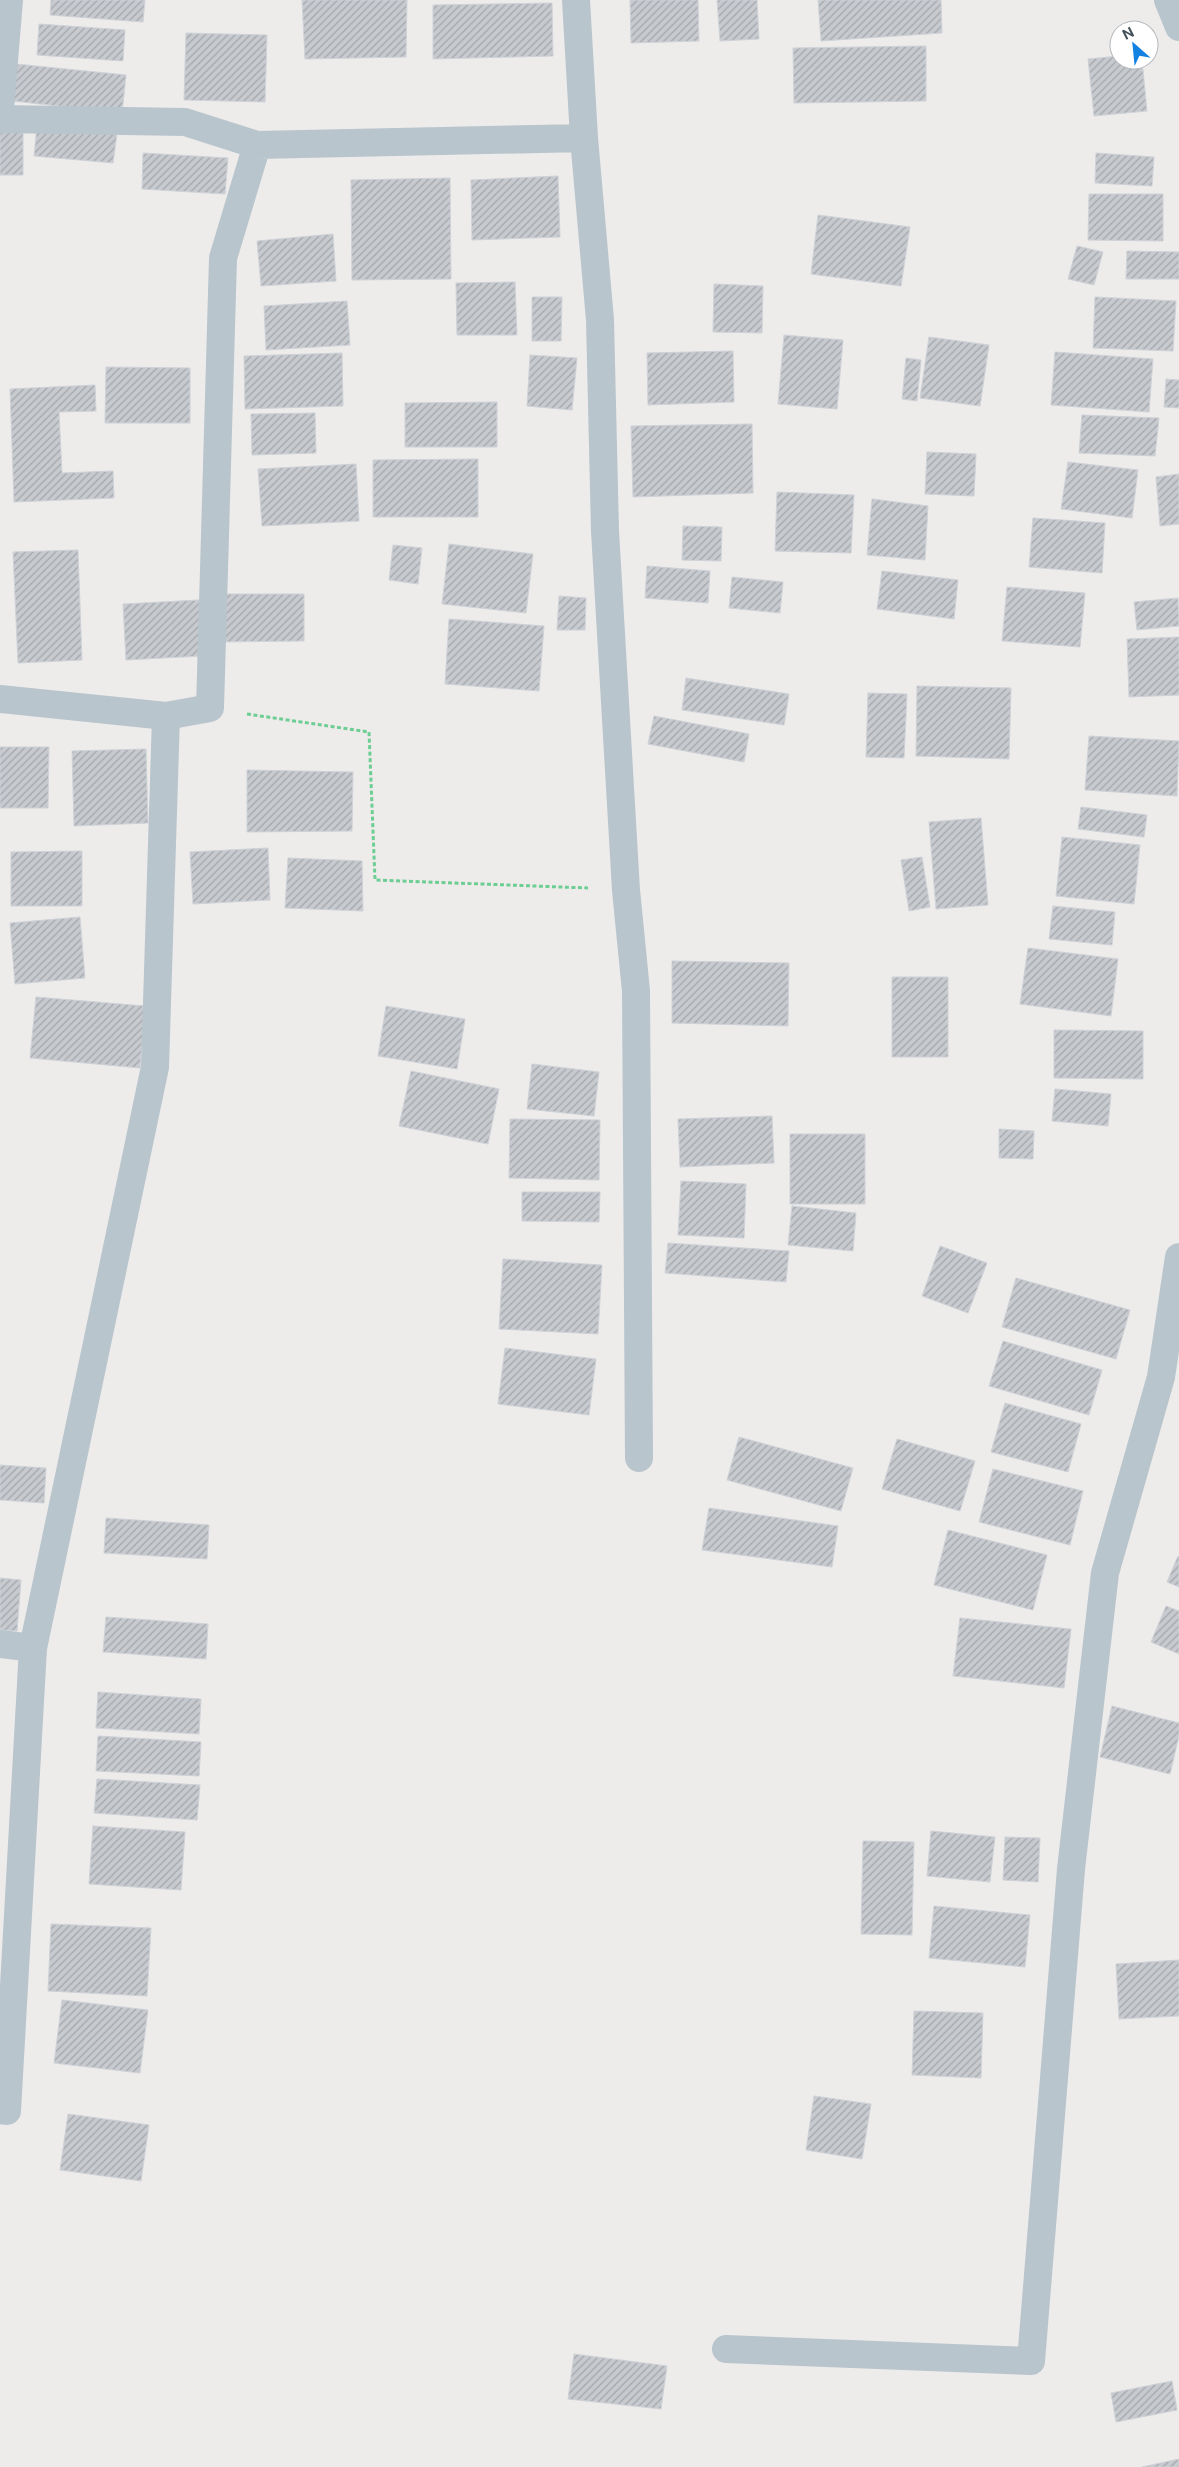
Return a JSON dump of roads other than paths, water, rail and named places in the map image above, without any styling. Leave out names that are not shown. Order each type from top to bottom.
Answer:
[{"type":"street","points":[[0,109],[9,0]]},
{"type":"street","points":[[576,0],[584,138],[600,320],[605,531],[626,890],[636,990],[639,1458]]},
{"type":"street","points":[[1168,0],[1179,27]]},
{"type":"street","points":[[0,119],[185,122],[257,145],[584,138]]},
{"type":"street","points":[[0,699],[166,716],[210,708],[223,258],[257,145]]},
{"type":"street","points":[[0,2110],[7,2111],[33,1648],[155,1067],[166,716]]},
{"type":"street","points":[[726,2349],[1031,2360],[1071,1869],[1105,1572],[1160,1377],[1179,1257]]},
{"type":"street","points":[[0,1644],[33,1648]]}]
